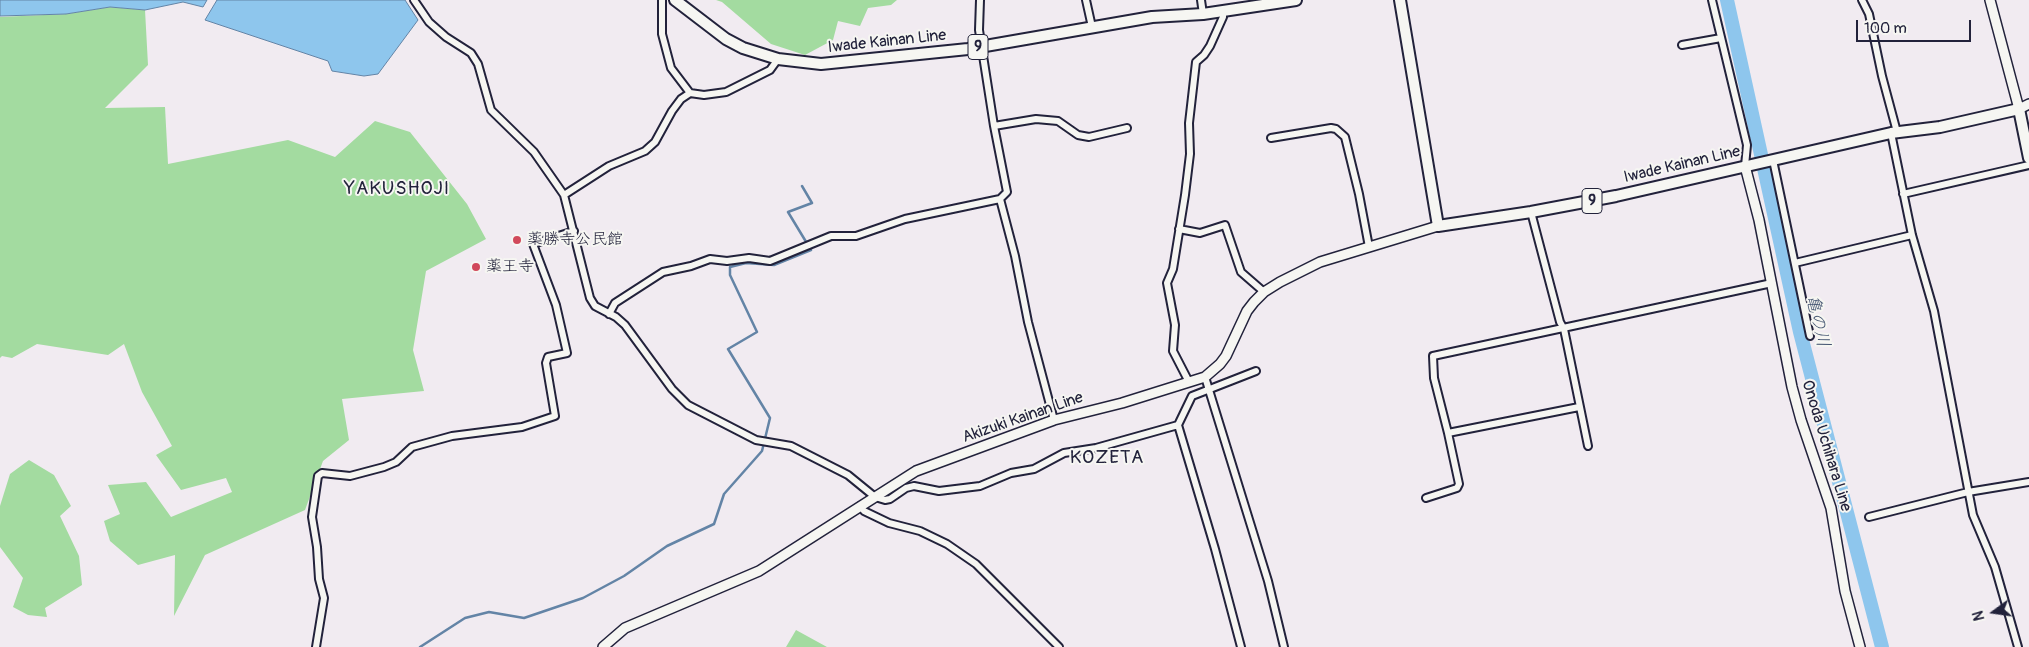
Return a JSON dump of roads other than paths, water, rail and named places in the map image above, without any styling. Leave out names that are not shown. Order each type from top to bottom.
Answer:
[{"type":"main road","name":"Iwade Kainan Line","points":[[675,0],[726,39],[760,55],[778,60],[821,64],[980,46],[1152,17],[1203,14],[1296,0]]},
{"type":"main road","points":[[1400,0],[1438,226]]},
{"type":"main road","points":[[1990,0],[2019,109],[2029,158]]},
{"type":"main road","points":[[2019,109],[2029,104]]},
{"type":"main road","name":"Iwade Kainan Line","points":[[1438,226],[1531,212],[1616,196],[1894,133],[1940,127],[2019,109]]},
{"type":"main road","name":"Onoda Uchihara Line","points":[[1748,165],[1792,387],[1830,508],[1845,591],[1860,647]]},
{"type":"main road","name":"Akizuki Kainan Line","points":[[603,647],[625,628],[760,571],[916,471],[1054,420],[1122,403],[1205,377],[1226,356],[1247,311],[1264,292],[1297,272],[1320,262],[1438,226]]},
{"type":"street","points":[[414,0],[429,22],[446,37],[471,53],[478,64],[491,110],[534,152],[564,195],[590,298],[595,306],[625,325],[672,389],[688,405],[756,440],[791,446],[848,475],[874,497],[884,500],[890,499],[906,488],[914,486],[939,491],[980,486],[1010,473],[1034,469],[1064,453],[1096,448],[1178,425]]},
{"type":"street","points":[[662,0],[662,34],[671,68],[690,94]]},
{"type":"street","points":[[609,314],[615,303],[663,272],[691,266],[710,259],[727,262],[749,258],[770,261],[831,236],[856,236],[905,219],[1000,199],[1007,192],[980,46],[978,30],[980,0]]},
{"type":"street","points":[[1086,0],[1092,27]]},
{"type":"street","points":[[1201,0],[1203,14]]},
{"type":"street","points":[[1712,0],[1747,145],[1748,165]]},
{"type":"street","points":[[1862,0],[1869,14],[1894,133],[1903,194],[1912,235],[1934,311],[1951,391],[1973,515],[1995,567],[2018,647]]},
{"type":"street","points":[[1189,382],[1173,351],[1174,325],[1167,284],[1173,269],[1190,154],[1189,123],[1196,62],[1210,46],[1223,17],[1223,11]]},
{"type":"street","points":[[1682,45],[1721,38]]},
{"type":"street","points":[[564,195],[609,166],[645,151],[655,142],[681,99],[690,94],[704,95],[726,92],[770,70],[778,60]]},
{"type":"street","points":[[994,126],[1036,119],[1058,121],[1078,135],[1089,137],[1126,128]]},
{"type":"street","points":[[1271,138],[1336,128],[1344,137],[1359,194],[1369,247]]},
{"type":"street","points":[[1771,160],[1810,336]]},
{"type":"street","points":[[1903,194],[2029,165]]},
{"type":"street","points":[[1000,199],[1015,256],[1028,322],[1054,420]]},
{"type":"street","points":[[1531,212],[1560,322],[1564,329],[1588,446]]},
{"type":"street","points":[[1179,229],[1200,233],[1225,225],[1241,272],[1264,292]]},
{"type":"street","points":[[316,647],[324,598],[319,579],[317,547],[312,517],[318,476],[322,473],[350,476],[396,462],[412,447],[452,436],[522,427],[555,416],[546,363],[548,357],[567,353],[556,305],[533,244],[574,231]]},
{"type":"street","points":[[1795,263],[1912,235]]},
{"type":"street","points":[[1426,498],[1457,488],[1459,484],[1434,378],[1433,356],[1772,283]]},
{"type":"street","points":[[1241,647],[1178,425],[1192,396],[1256,371]]},
{"type":"street","points":[[1205,377],[1268,581],[1284,647]]},
{"type":"street","points":[[1448,433],[1579,407]]},
{"type":"street","points":[[1869,517],[1968,492],[2029,482]]},
{"type":"street","points":[[860,506],[889,523],[920,531],[947,544],[976,564],[1059,647]]},
{"type":"water","points":[[0,0],[207,0],[203,7],[183,2],[145,10],[110,7],[66,14],[0,16]]},
{"type":"water","points":[[217,0],[405,0],[418,20],[378,74],[364,76],[332,71],[328,61],[205,20]]},
{"type":"waterway","name":"亀の川","points":[[1727,0],[1800,332],[1882,647]]},
{"type":"waterway","points":[[420,647],[465,618],[489,612],[524,618],[583,598],[624,576],[667,546],[714,524],[724,494],[762,451],[770,418],[728,349],[757,332],[730,275],[730,267],[746,263],[774,265],[811,250],[788,212],[812,203],[802,186]]},
{"type":"place","name":"薬勝寺公民館","points":[[517,240]]},
{"type":"place","name":"薬王寺","points":[[476,267]]},
{"type":"district","name":"YAKUSHOJI","points":[[397,189]]},
{"type":"district","name":"KOZETA","points":[[1107,458]]}]
